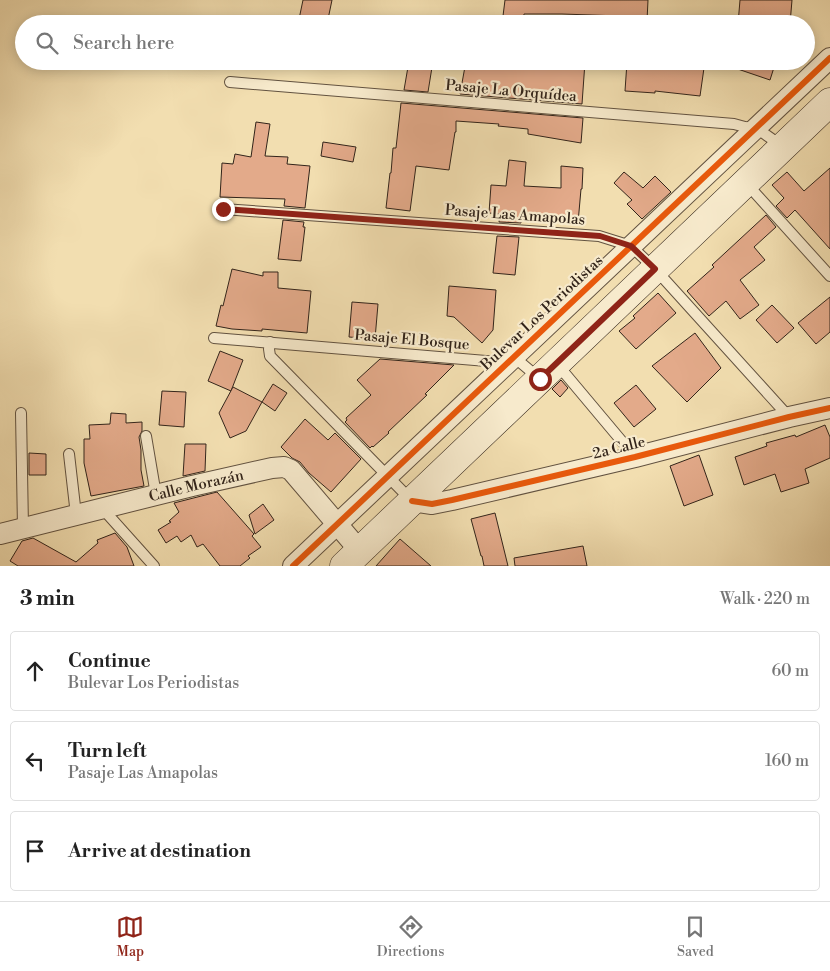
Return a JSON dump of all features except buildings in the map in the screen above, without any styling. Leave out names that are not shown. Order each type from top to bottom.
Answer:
[{"type":"street","name":"Bulevar Los Periodistas","points":[[293,566],[830,58]]},
{"type":"street","points":[[352,558],[830,102]]},
{"type":"street","name":"2a Calle","points":[[412,501],[432,504],[635,457],[830,408]]},
{"type":"street","name":"Calle Morazán","points":[[0,534],[156,495],[272,468],[284,467],[291,470],[338,524],[352,558]]},
{"type":"lane","name":"Pasaje La Orquídea","points":[[230,82],[734,124],[756,128],[783,147]]},
{"type":"lane","points":[[746,182],[830,276]]},
{"type":"lane","name":"Pasaje Las Amapolas","points":[[223,209],[600,236],[631,246],[655,269],[789,417]]},
{"type":"lane","name":"Pasaje El Bosque","points":[[214,338],[512,363],[514,357]]},
{"type":"lane","points":[[270,342],[270,356],[412,501]]},
{"type":"lane","points":[[514,357],[548,371],[635,457]]},
{"type":"lane","points":[[21,413],[23,528]]},
{"type":"lane","points":[[146,436],[156,495]]},
{"type":"lane","points":[[69,454],[76,515]]},
{"type":"lane","points":[[102,508],[154,566]]},
{"type":"cycle path","points":[[293,566],[830,58]]},
{"type":"cycle path","points":[[412,501],[432,504],[452,500],[830,408]]},
{"type":"route","points":[[223,209],[600,236],[631,246],[655,269],[540,379]]}]
